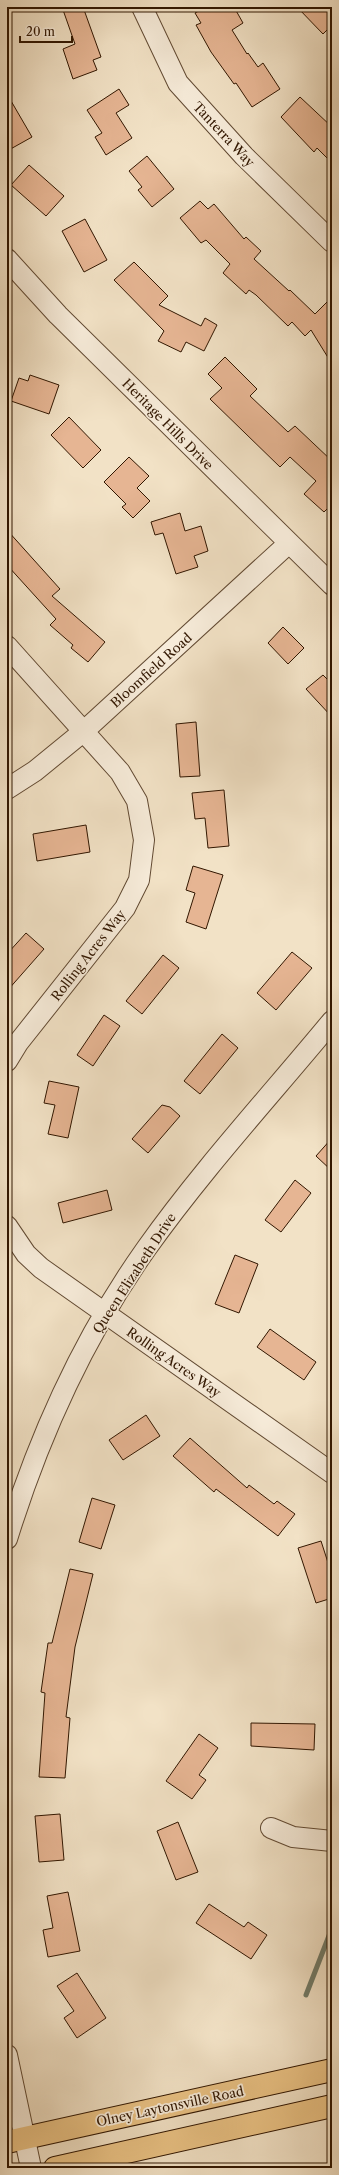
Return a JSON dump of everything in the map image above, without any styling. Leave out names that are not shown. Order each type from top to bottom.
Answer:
[{"type":"main road","name":"Olney Laytonsville Road","points":[[16,2140],[332,2070]]},
{"type":"main road","points":[[56,2168],[332,2106]]},
{"type":"street","name":"Tanterra Way","points":[[142,7],[178,83],[244,156],[332,242]]},
{"type":"street","name":"Heritage Hills Drive","points":[[7,259],[58,315],[332,585]]},
{"type":"street","name":"Bloomfield Road","points":[[7,790],[35,771],[84,731],[289,543]]},
{"type":"street","name":"Rolling Acres Way","points":[[7,646],[120,772],[137,800],[144,840],[139,880],[125,908],[18,1043],[7,1061]]},
{"type":"street","name":"Queen Elizabeth Drive","points":[[7,1539],[20,1497],[47,1426],[70,1374],[105,1313],[145,1250],[182,1200],[332,1021]]},
{"type":"street","name":"Rolling Acres Way","points":[[7,1226],[26,1254],[40,1268],[332,1473]]},
{"type":"street","points":[[272,1828],[293,1837],[332,1841]]},
{"type":"street","points":[[7,2055],[16,2140],[31,2168]]},
{"type":"building","points":[[62,7],[83,7],[101,57],[93,60],[97,70],[73,79],[63,49],[75,44]]},
{"type":"building","points":[[206,7],[234,7],[243,23],[232,30],[247,54],[248,53],[258,67],[263,63],[280,89],[252,107],[236,83],[234,84],[211,52],[196,25],[201,23],[195,13]]},
{"type":"building","points":[[297,7],[332,7],[332,25],[323,34]]},
{"type":"building","points":[[119,89],[129,105],[116,113],[132,138],[106,155],[95,137],[102,133],[87,110]]},
{"type":"building","points":[[7,94],[32,137],[7,151]]},
{"type":"building","points":[[300,97],[332,127],[332,163],[317,148],[314,152],[281,117]]},
{"type":"building","points":[[147,156],[174,189],[152,207],[138,190],[142,187],[129,171]]},
{"type":"building","points":[[29,165],[64,196],[46,216],[11,185]]},
{"type":"building","points":[[200,201],[208,209],[214,204],[244,239],[246,237],[261,251],[254,259],[315,314],[332,297],[332,364],[311,330],[305,336],[292,322],[288,326],[256,295],[249,290],[246,294],[223,273],[230,264],[206,240],[201,243],[180,218]]},
{"type":"building","points":[[85,219],[107,260],[84,272],[62,231]]},
{"type":"building","points":[[134,262],[168,296],[159,305],[201,326],[205,318],[217,325],[204,351],[186,342],[181,352],[158,341],[164,331],[114,280]]},
{"type":"building","points":[[225,357],[257,389],[250,396],[288,432],[295,426],[332,461],[332,504],[324,512],[304,494],[316,481],[290,457],[280,467],[210,399],[222,388],[208,374]]},
{"type":"building","points":[[30,375],[59,385],[49,414],[11,401],[19,378],[28,381]]},
{"type":"building","points":[[69,417],[101,450],[83,468],[51,435]]},
{"type":"building","points":[[129,457],[149,476],[137,488],[150,501],[133,518],[122,507],[126,504],[104,482]]},
{"type":"building","points":[[180,513],[185,531],[201,526],[208,551],[194,556],[198,567],[176,574],[163,533],[155,535],[151,522]]},
{"type":"building","points":[[7,530],[60,589],[52,596],[105,642],[88,662],[71,648],[73,645],[50,625],[56,619],[7,565]]},
{"type":"building","points":[[283,627],[304,648],[288,664],[268,643]]},
{"type":"building","points":[[323,675],[332,684],[332,717],[306,689]]},
{"type":"building","points":[[196,722],[200,776],[180,777],[176,724]]},
{"type":"building","points":[[224,790],[229,846],[208,848],[205,818],[195,819],[192,793]]},
{"type":"building","points":[[86,825],[90,852],[37,861],[33,834]]},
{"type":"building","points":[[193,866],[223,875],[206,929],[186,922],[195,893],[186,890]]},
{"type":"building","points":[[26,933],[44,949],[7,991],[7,954]]},
{"type":"building","points":[[292,952],[312,968],[276,1010],[257,993]]},
{"type":"building","points":[[163,955],[179,968],[142,1014],[126,1001]]},
{"type":"building","points":[[104,1015],[120,1026],[93,1066],[77,1055]]},
{"type":"building","points":[[222,1034],[238,1048],[200,1094],[184,1081]]},
{"type":"building","points":[[49,1081],[79,1087],[68,1138],[48,1134],[55,1105],[44,1103]]},
{"type":"building","points":[[162,1105],[170,1107],[180,1116],[148,1153],[132,1139]]},
{"type":"building","points":[[332,1138],[332,1171],[316,1156]]},
{"type":"building","points":[[295,1180],[311,1193],[281,1232],[265,1220]]},
{"type":"building","points":[[107,1190],[112,1210],[63,1223],[58,1203]]},
{"type":"building","points":[[235,1255],[258,1264],[239,1313],[215,1304]]},
{"type":"building","points":[[270,1329],[316,1362],[304,1380],[257,1347]]},
{"type":"building","points":[[146,1415],[160,1436],[123,1460],[109,1440]]},
{"type":"building","points":[[190,1438],[247,1488],[249,1485],[274,1504],[277,1501],[295,1514],[278,1536],[216,1489],[214,1492],[173,1456]]},
{"type":"building","points":[[92,1498],[115,1505],[101,1549],[79,1542]]},
{"type":"building","points":[[321,1541],[332,1575],[332,1598],[316,1603],[298,1548]]},
{"type":"building","points":[[70,1569],[93,1574],[75,1647],[66,1717],[70,1718],[65,1778],[39,1777],[45,1693],[41,1692],[48,1643],[52,1643]]},
{"type":"building","points":[[251,1723],[315,1724],[314,1750],[251,1746]]},
{"type":"building","points":[[199,1734],[218,1748],[199,1775],[206,1780],[192,1799],[166,1781]]},
{"type":"building","points":[[60,1814],[64,1860],[39,1862],[35,1816]]},
{"type":"building","points":[[178,1822],[198,1872],[176,1880],[157,1831]]},
{"type":"building","points":[[68,1892],[80,1951],[48,1957],[43,1930],[53,1928],[47,1896]]},
{"type":"building","points":[[209,1904],[244,1927],[248,1922],[267,1935],[251,1959],[196,1923]]},
{"type":"building","points":[[77,1973],[106,2018],[77,2038],[64,2018],[74,2011],[57,1986]]},
{"type":"waterway","points":[[306,1995],[332,1928]]}]
